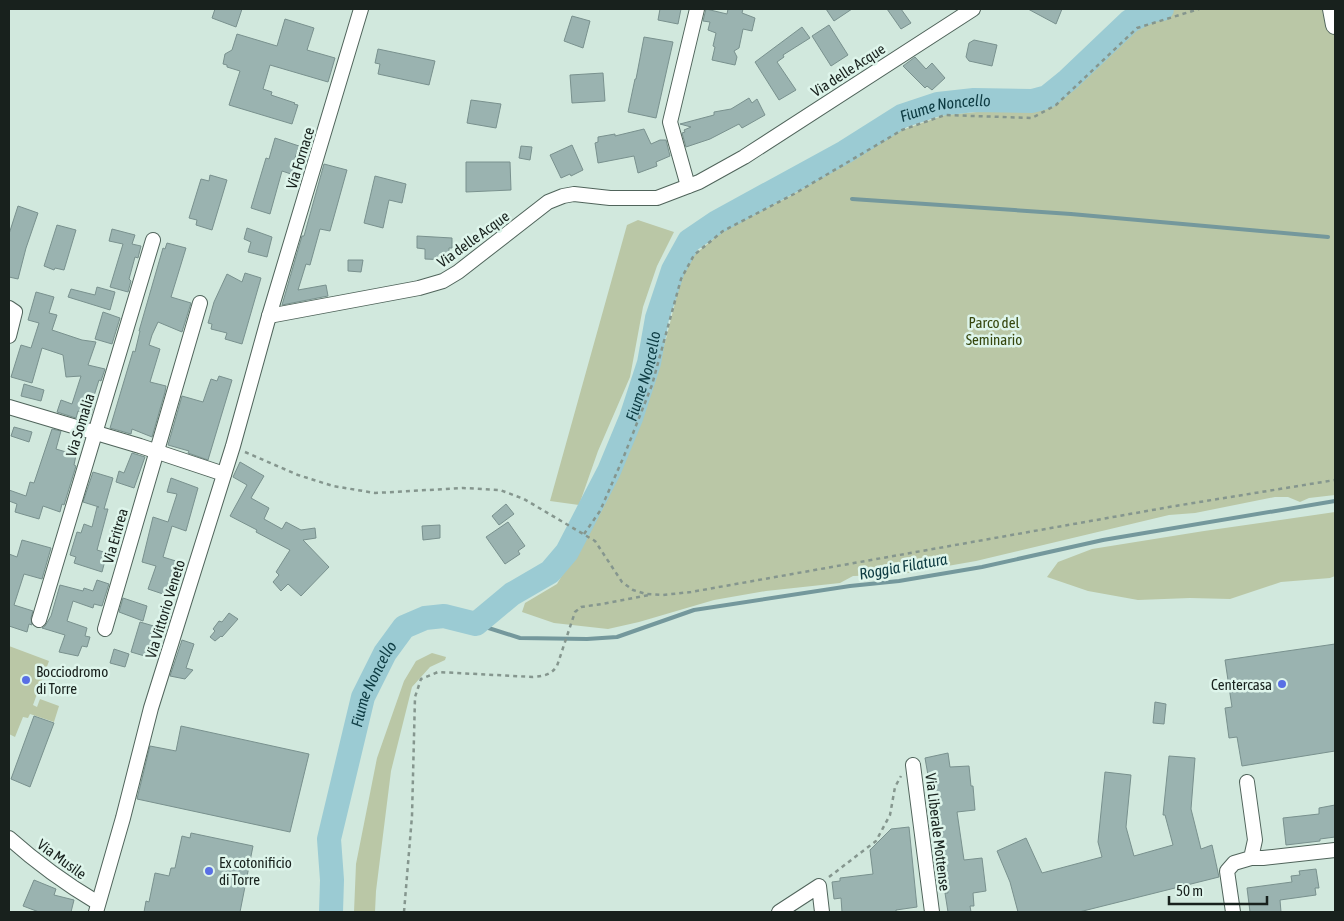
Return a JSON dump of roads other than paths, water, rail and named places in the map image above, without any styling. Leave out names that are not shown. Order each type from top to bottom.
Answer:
[{"type":"main road","points":[[1332,9],[1335,25]]},
{"type":"street","name":"Via Fornace","points":[[269,316],[361,9]]},
{"type":"street","points":[[688,186],[670,122],[697,9]]},
{"type":"street","name":"Via delle Acque","points":[[269,316],[419,288],[443,281],[458,272],[548,202],[563,196],[574,194],[610,198],[657,198],[699,182],[744,157],[973,9]]},
{"type":"street","name":"Via Somalia","points":[[39,620],[152,240]]},
{"type":"street","name":"Via Eritrea","points":[[104,629],[200,303]]},
{"type":"street","points":[[9,308],[15,312],[9,336]]},
{"type":"street","name":"Via Vittorio Veneto","points":[[97,908],[123,818],[151,708],[233,446],[269,316]]},
{"type":"street","points":[[9,407],[157,451],[224,474]]},
{"type":"street","name":"Via Liberale Mottense","points":[[913,765],[932,912]]},
{"type":"street","points":[[1247,782],[1255,840],[1251,858]]},
{"type":"street","name":"Via Musile","points":[[9,838],[97,908]]},
{"type":"street","points":[[1233,912],[1227,871],[1234,862],[1251,858],[1335,850]]},
{"type":"street","points":[[778,912],[819,886],[822,912]]},
{"type":"waterway","name":"Fiume Noncello","points":[[331,912],[332,880],[329,839],[363,697],[385,653],[404,627],[425,618],[444,616],[476,624],[512,594],[550,572],[567,552],[609,471],[631,418],[649,363],[657,318],[673,270],[689,241],[717,222],[845,152],[902,116],[938,104],[974,100],[1032,101],[1047,97],[1068,80],[1130,21],[1152,10],[1162,9]]},
{"type":"waterway","points":[[852,199],[1071,214],[1328,237]]},
{"type":"waterway","name":"Roggia Filatura","points":[[476,624],[520,638],[587,639],[617,637],[694,610],[850,586],[899,581],[982,567],[1103,540],[1335,501]]},
{"type":"place","name":"Bocciodromo di Torre","points":[[26,680]]},
{"type":"place","name":"Centercasa","points":[[1282,684]]},
{"type":"place","name":"Ex cotonificio di Torre","points":[[209,871]]},
{"type":"park label","name":"Parco del Seminario","points":[[994,330]]}]
